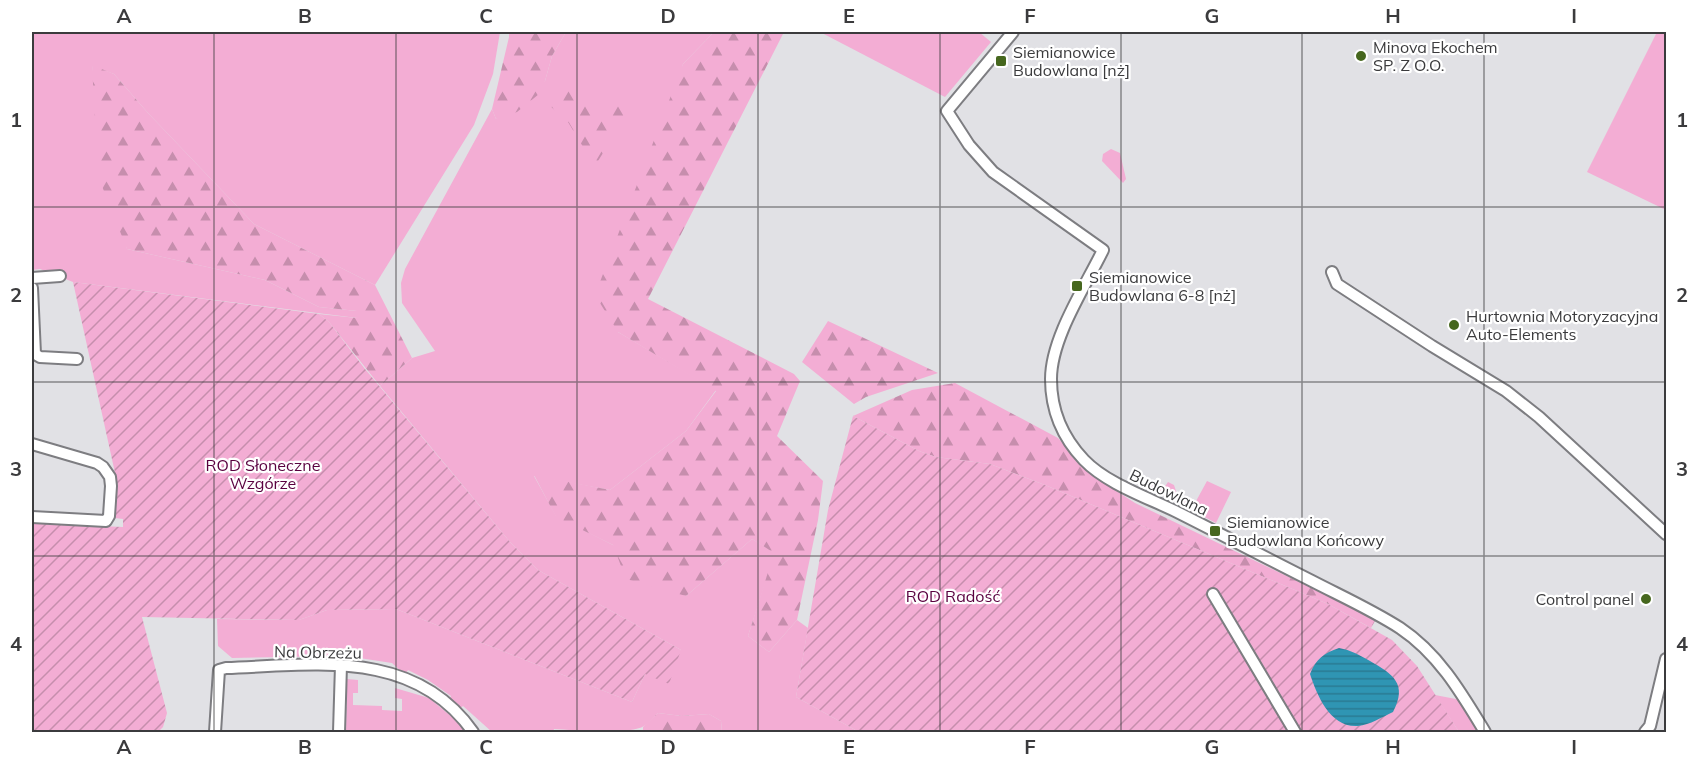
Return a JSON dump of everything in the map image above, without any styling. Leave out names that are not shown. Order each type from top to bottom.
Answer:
[{"type":"street","name":"Budowlana","points":[[1013,32],[947,111],[969,146],[993,172],[1103,250],[1059,337],[1051,368],[1052,394],[1057,419],[1071,446],[1086,463],[1107,478],[1400,628],[1429,653],[1450,676],[1485,732]]},
{"type":"street","points":[[1332,272],[1337,284],[1506,391],[1555,432],[1666,534]]},
{"type":"street","points":[[32,278],[60,276]]},
{"type":"street","points":[[32,288],[35,354],[40,357],[77,359]]},
{"type":"street","points":[[32,444],[97,463],[106,471],[111,486],[109,516],[106,521],[32,517]]},
{"type":"street","points":[[1213,594],[1295,732]]},
{"type":"street","points":[[1652,730],[1666,658]]},
{"type":"street","points":[[339,732],[341,664]]},
{"type":"street","name":"Na Obrzeżu","points":[[216,732],[217,675],[222,668],[341,664],[376,669],[406,678],[441,700],[461,717],[473,732]]},
{"type":"green space","points":[[32,32],[500,32],[493,74],[474,125],[375,285],[254,224],[114,74],[92,66],[127,249],[265,280],[319,307],[357,311],[357,318],[73,282],[40,269],[32,270]]},
{"type":"green space","points":[[509,32],[566,32],[552,56],[539,94],[517,112],[496,119],[492,109]]},
{"type":"green space","points":[[566,32],[714,32],[683,64],[618,332],[716,390],[686,431],[610,490],[534,476],[556,516],[613,545],[686,596],[752,539],[775,553],[748,636],[769,652],[797,620],[808,628],[796,697],[859,732],[722,732],[721,721],[709,714],[682,716],[658,713],[650,722],[637,729],[492,732],[463,706],[458,710],[448,702],[451,696],[428,680],[408,670],[405,675],[392,663],[346,656],[232,658],[218,646],[217,619],[299,620],[327,610],[396,609],[632,702],[645,674],[681,650],[538,570],[510,542],[380,386],[412,358],[435,351],[402,303],[401,283],[405,269],[492,109],[496,119],[545,81],[552,56]]},
{"type":"green space","points":[[714,32],[784,32],[648,299],[794,374],[800,381],[777,436],[823,481],[818,520],[797,620],[769,652],[748,636],[774,553],[752,539],[686,596],[626,579],[613,545],[556,517],[534,475],[610,490],[686,431],[716,391],[618,332],[595,295],[683,64]]},
{"type":"green space","points":[[820,32],[979,32],[991,42],[945,97]]},
{"type":"green space","points":[[1657,32],[1666,32],[1666,210],[1587,172]]},
{"type":"green space","points":[[92,65],[114,74],[254,224],[375,285],[412,358],[380,386],[329,322],[319,314],[357,318],[357,311],[319,307],[265,280],[127,249],[98,176]]},
{"type":"green space","points":[[573,88],[596,107],[605,110],[628,103],[634,108],[630,122],[608,134],[603,153],[598,161],[591,160],[568,122],[549,105],[558,92]]},
{"type":"green space","points":[[1111,149],[1120,153],[1126,179],[1123,183],[1102,161],[1103,154]]},
{"type":"green space","name":"ROD Słoneczne Wzgórze","points":[[73,282],[319,314],[329,322],[365,369],[510,542],[538,570],[681,650],[669,684],[645,674],[632,702],[396,609],[327,610],[299,620],[142,617],[167,713],[163,727],[158,732],[32,732],[32,523],[123,527],[123,519],[115,518],[117,482]]},
{"type":"green space","points":[[828,321],[938,373],[866,397],[854,404],[802,362]]},
{"type":"green space","points":[[955,383],[1058,438],[1089,473],[1135,503],[1345,604],[1375,621],[1371,628],[1328,604],[1045,485],[990,464],[936,457],[919,451],[853,416],[912,390]]},
{"type":"green space","name":"ROD Radość","points":[[853,416],[919,451],[936,457],[990,464],[1328,604],[1392,640],[1417,666],[1459,732],[859,732],[796,697],[828,510]]},
{"type":"green space","points":[[1207,481],[1231,492],[1216,523],[1149,488],[1150,484],[1155,483],[1164,488],[1168,482],[1174,485],[1177,494],[1195,503]]},
{"type":"green space","points":[[347,679],[358,680],[358,693],[353,693],[353,705],[382,706],[382,710],[402,711],[402,699],[395,698],[395,688],[429,698],[457,721],[465,732],[346,732]]},
{"type":"green space","points":[[1435,695],[1461,700],[1481,732],[1459,732]]},
{"type":"green space","points":[[658,713],[682,716],[709,714],[721,721],[722,732],[643,732],[643,727]]},
{"type":"water","points":[[1339,648],[1359,655],[1391,675],[1396,681],[1399,694],[1393,712],[1358,726],[1340,722],[1326,709],[1310,674],[1321,657]]},
{"type":"place","name":"Minova Ekochem SP. Z O.O.","points":[[1361,56]]},
{"type":"place","name":"Siemianowice Budowlana [nż]","points":[[1001,61]]},
{"type":"place","name":"Siemianowice Budowlana 6-8 [nż]","points":[[1077,286]]},
{"type":"place","name":"Hurtownia Motoryzacyjna Auto-Elements","points":[[1454,325]]},
{"type":"place","name":"Siemianowice Budowlana Końcowy","points":[[1215,531]]},
{"type":"place","name":"Control panel","points":[[1646,599]]}]
